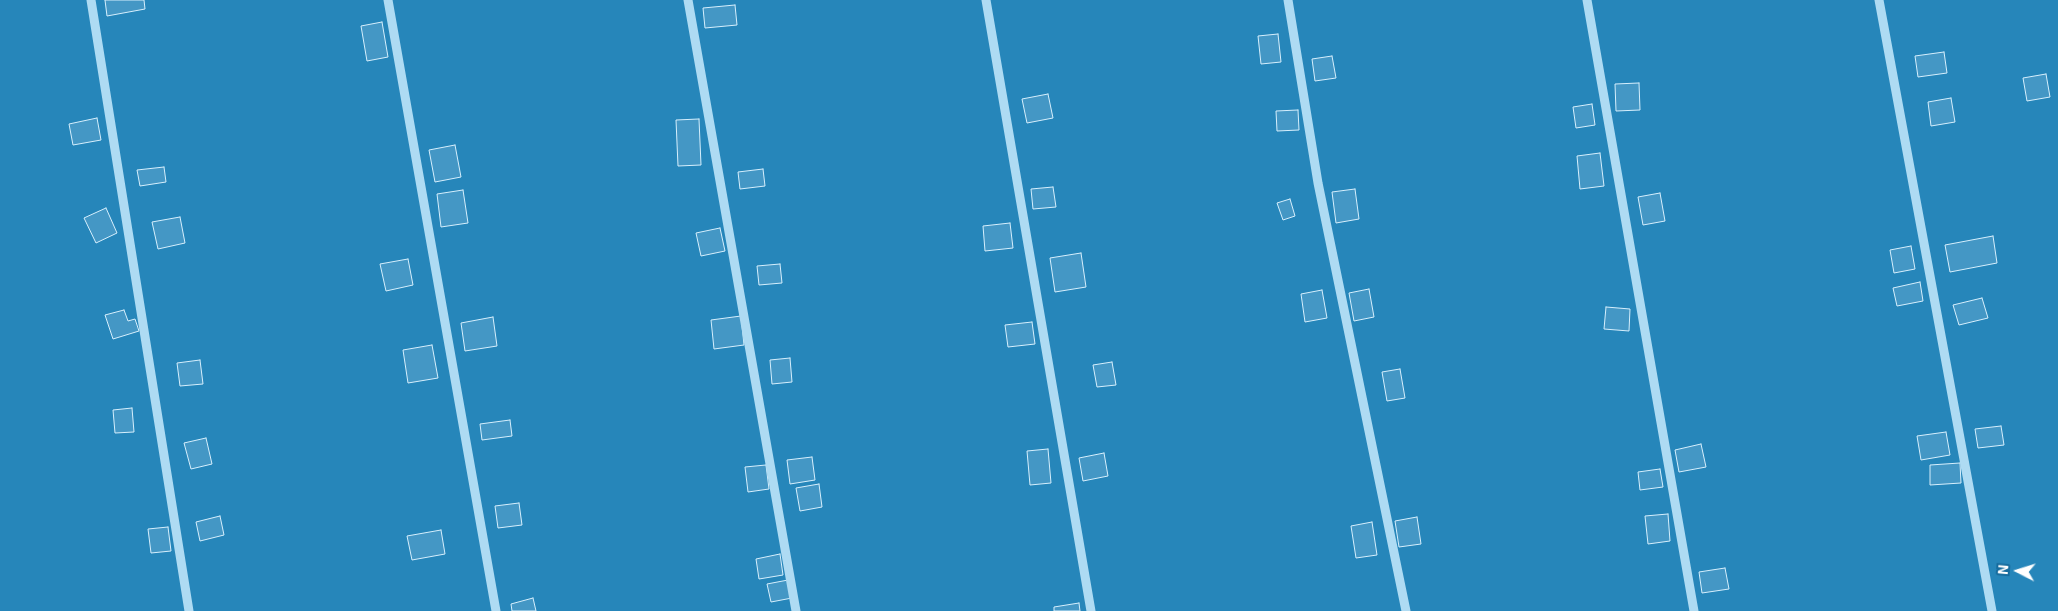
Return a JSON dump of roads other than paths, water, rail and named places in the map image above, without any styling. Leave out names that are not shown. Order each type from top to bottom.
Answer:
[{"type":"lane","points":[[91,0],[189,611]]},
{"type":"lane","points":[[388,0],[496,611]]},
{"type":"lane","points":[[688,0],[796,611]]},
{"type":"lane","points":[[986,0],[1091,611]]},
{"type":"lane","points":[[1288,0],[1318,182],[1406,611]]},
{"type":"lane","points":[[1587,0],[1694,611]]},
{"type":"lane","points":[[1879,0],[1992,611]]}]
